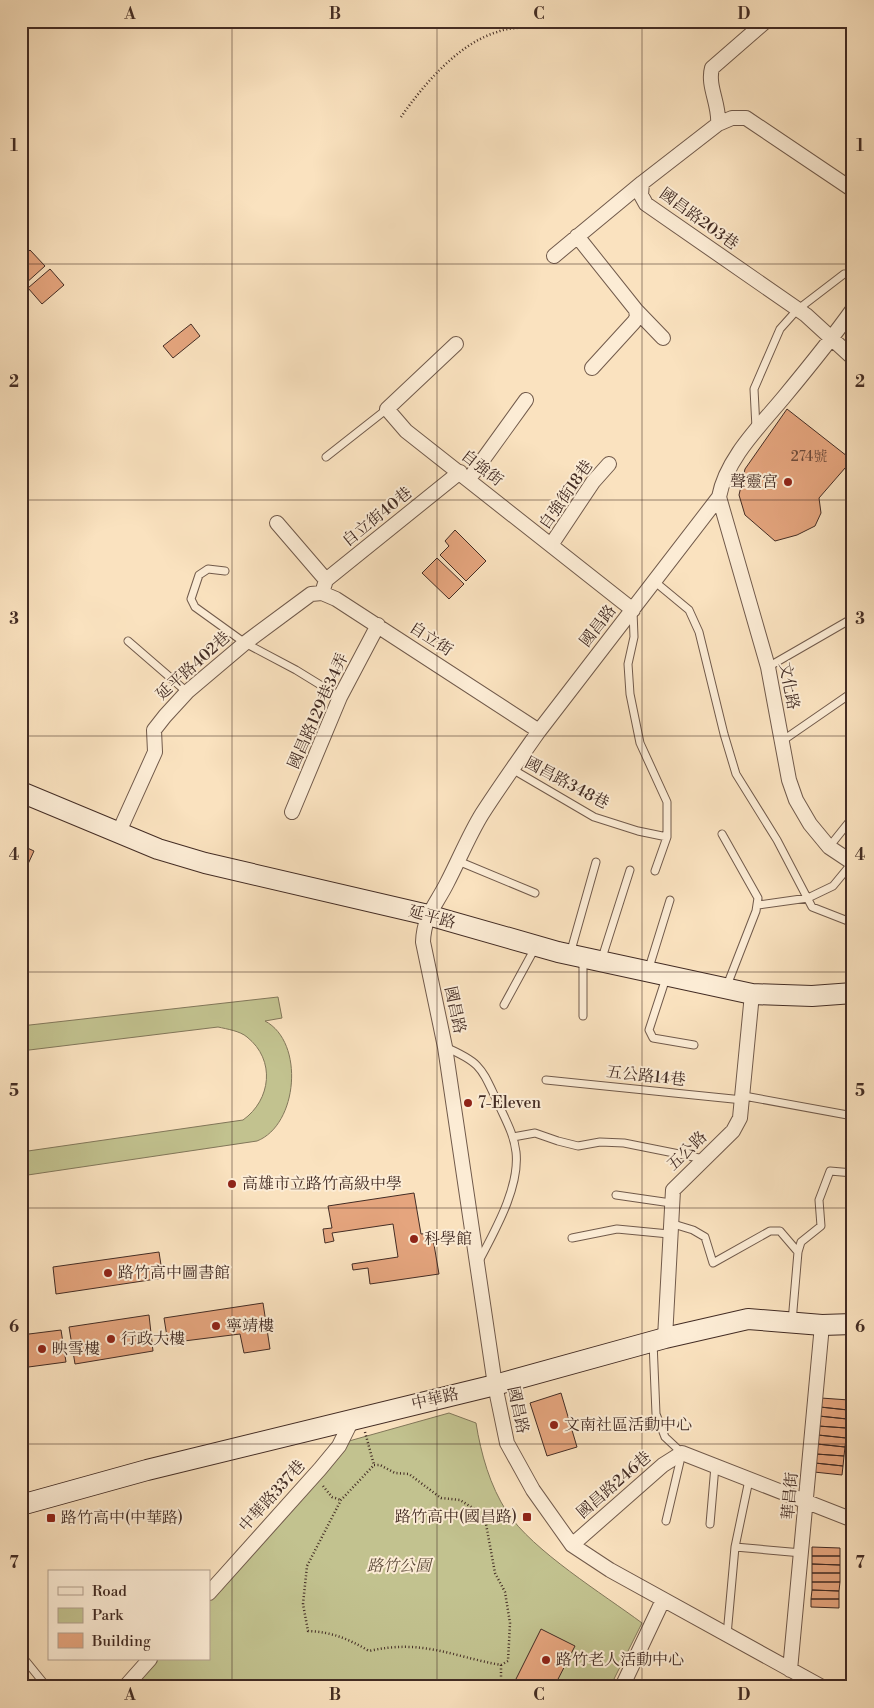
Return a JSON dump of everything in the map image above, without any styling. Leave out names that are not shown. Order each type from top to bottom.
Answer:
[{"type":"street","points":[[718,124],[719,112],[710,77],[712,68],[766,21]]},
{"type":"street","name":"國昌路203巷","points":[[853,190],[746,118],[732,118],[718,124],[642,183],[641,194],[646,204],[797,310],[833,338],[853,358]]},
{"type":"street","points":[[554,256],[642,183]]},
{"type":"street","points":[[578,236],[636,310],[663,338]]},
{"type":"street","name":"國昌路","points":[[822,1687],[610,1570],[572,1545],[533,1490],[507,1443],[495,1385],[445,1047],[423,942],[424,925],[428,915],[482,815],[512,769],[539,731],[719,497],[722,479],[757,431],[833,338],[853,309]]},
{"type":"street","points":[[592,368],[634,322],[637,317],[636,310]]},
{"type":"street","points":[[387,409],[456,344]]},
{"type":"street","name":"自立街40巷","points":[[324,587],[465,475],[526,400]]},
{"type":"street","name":"自強街","points":[[387,409],[406,431],[465,475],[633,610]]},
{"type":"street","name":"自強街18巷","points":[[551,545],[593,482],[608,464]]},
{"type":"street","name":"文化路","points":[[719,497],[768,667],[782,741],[796,800],[810,824],[829,847],[852,863]]},
{"type":"street","points":[[277,523],[324,587]]},
{"type":"street","name":"延平路402巷","points":[[118,834],[156,752],[154,730],[188,692],[245,643],[301,601],[324,587]]},
{"type":"street","name":"自立街","points":[[324,587],[336,599],[539,731]]},
{"type":"street","name":"國昌路129巷34弄","points":[[292,812],[340,697],[378,625]]},
{"type":"street","name":"延平路","points":[[21,792],[118,834],[205,863],[428,915],[537,946],[752,994],[812,996],[853,993]]},
{"type":"street","name":"五公路","points":[[659,1340],[673,1190],[733,1131],[740,1118],[744,1098],[752,994]]},
{"type":"street","name":"中華路","points":[[21,1505],[147,1470],[357,1417],[495,1385],[659,1340],[748,1319],[822,1325],[853,1324]]},
{"type":"street","name":"華昌街","points":[[790,1670],[807,1503],[822,1325]]},
{"type":"street","name":"中華路337巷","points":[[210,1592],[316,1474],[339,1446],[357,1417]]},
{"type":"street","points":[[682,1453],[853,1520]]},
{"type":"street","name":"國昌路246巷","points":[[572,1545],[663,1465],[682,1453]]},
{"type":"street","points":[[622,1687],[663,1600]]},
{"type":"street","points":[[125,1687],[149,1660]]},
{"type":"lane","points":[[757,431],[754,389],[780,329],[797,310],[844,274]]},
{"type":"lane","points":[[326,457],[387,409]]},
{"type":"lane","points":[[225,571],[208,569],[199,575],[191,599],[195,607],[245,643],[297,670],[340,697]]},
{"type":"lane","points":[[654,581],[689,610],[699,632],[724,734],[736,774],[777,840],[812,906],[853,923]]},
{"type":"lane","points":[[633,610],[634,637],[628,664],[630,694],[640,743],[667,802],[667,837],[655,871]]},
{"type":"lane","points":[[768,667],[853,618]]},
{"type":"lane","points":[[128,641],[188,692]]},
{"type":"lane","points":[[782,741],[853,692]]},
{"type":"lane","name":"國昌路348巷","points":[[512,769],[594,817],[638,831],[667,837]]},
{"type":"lane","points":[[829,847],[853,817]]},
{"type":"lane","points":[[722,834],[758,898],[758,905],[726,988]]},
{"type":"lane","points":[[458,861],[536,893]]},
{"type":"lane","points":[[583,1016],[585,957],[596,862]]},
{"type":"lane","points":[[758,905],[808,898],[833,886],[852,863]]},
{"type":"lane","points":[[585,957],[630,870]]},
{"type":"lane","points":[[670,900],[649,1030],[653,1038],[694,1045]]},
{"type":"lane","points":[[504,1005],[537,946]]},
{"type":"lane","points":[[445,1047],[472,1059],[484,1073],[513,1137],[516,1168],[502,1216],[478,1263]]},
{"type":"lane","name":"五公路14巷","points":[[546,1080],[744,1098],[853,1116]]},
{"type":"lane","points":[[513,1137],[535,1133],[578,1146],[600,1142],[624,1143],[704,1159]]},
{"type":"lane","points":[[792,1322],[798,1252],[801,1242],[821,1226],[819,1200],[830,1171],[853,1173]]},
{"type":"lane","points":[[616,1194],[671,1203]]},
{"type":"lane","points":[[572,1238],[617,1230],[670,1228],[693,1230],[705,1238],[713,1263],[770,1231],[780,1231],[798,1252]]},
{"type":"lane","points":[[659,1340],[656,1414],[665,1437],[682,1453],[666,1521]]},
{"type":"lane","points":[[710,1524],[716,1466]]},
{"type":"lane","points":[[727,1635],[735,1547],[749,1480]]},
{"type":"lane","points":[[735,1547],[802,1553]]},
{"type":"lane","points":[[21,1655],[48,1687]]},
{"type":"path","points":[[401,117],[438,70],[478,40],[498,31],[528,27]]},
{"type":"path","points":[[357,1417],[374,1465]]},
{"type":"path","points":[[374,1465],[380,1465],[395,1473],[409,1474],[441,1498],[460,1500],[476,1510],[486,1524],[495,1573],[505,1592],[510,1623],[508,1661],[501,1666],[420,1646],[389,1646],[369,1651],[351,1640],[328,1632],[308,1631],[303,1604],[307,1566],[341,1500],[374,1465]]},
{"type":"path","points":[[316,1474],[332,1497],[341,1500]]},
{"type":"path","points":[[501,1666],[501,1687]]},
{"type":"green space","points":[[278,997],[282,1018],[265,1021],[278,1032],[286,1046],[291,1064],[291,1083],[288,1102],[281,1118],[271,1132],[257,1141],[21,1176],[21,1152],[243,1120],[260,1102],[266,1080],[266,1068],[263,1057],[247,1037],[218,1027],[21,1051],[21,1026]]},
{"type":"green space","name":"路竹公園","points":[[449,1413],[476,1423],[491,1481],[507,1512],[519,1527],[551,1557],[642,1623],[610,1687],[132,1687],[155,1660],[210,1660],[210,1599],[349,1441]]},
{"type":"building","points":[[30,250],[45,266],[25,284],[21,281],[21,258]]},
{"type":"building","points":[[50,269],[64,285],[42,304],[28,288]]},
{"type":"building","points":[[191,324],[200,336],[173,358],[163,346]]},
{"type":"building","name":"聲靈宮","points":[[787,409],[852,460],[819,498],[821,513],[815,526],[797,535],[775,541],[745,515],[739,495],[745,469]]},
{"type":"building","points":[[455,530],[486,561],[466,581],[440,555],[449,546],[445,541]]},
{"type":"building","points":[[437,558],[464,584],[449,599],[422,573]]},
{"type":"building","points":[[21,845],[34,851],[22,877],[21,877]]},
{"type":"building","name":"科學館","points":[[414,1193],[421,1234],[432,1233],[439,1274],[370,1284],[368,1268],[353,1270],[352,1264],[398,1257],[393,1224],[332,1233],[334,1241],[325,1243],[323,1229],[332,1228],[328,1206]]},
{"type":"building","name":"路竹高中圖書館","points":[[159,1252],[163,1278],[56,1294],[53,1267]]},
{"type":"building","name":"寧靖樓","points":[[263,1303],[270,1349],[244,1353],[240,1334],[168,1343],[164,1318]]},
{"type":"building","name":"行政大樓","points":[[149,1315],[153,1351],[75,1364],[69,1327]]},
{"type":"building","name":"映雪樓","points":[[61,1330],[66,1362],[21,1368],[21,1335]]},
{"type":"building","name":"文南社區活動中心","points":[[561,1393],[577,1447],[547,1456],[530,1403]]},
{"type":"building","points":[[821,1398],[849,1400],[848,1410],[820,1407]]},
{"type":"building","points":[[820,1407],[848,1410],[847,1419],[819,1416]]},
{"type":"building","points":[[819,1416],[847,1419],[846,1428],[818,1426]]},
{"type":"building","points":[[818,1426],[846,1428],[846,1438],[818,1435]]},
{"type":"building","points":[[818,1435],[846,1438],[845,1447],[817,1444]]},
{"type":"building","points":[[817,1444],[845,1447],[844,1456],[816,1454]]},
{"type":"building","points":[[816,1454],[844,1456],[843,1466],[815,1463]]},
{"type":"building","points":[[815,1463],[843,1466],[842,1475],[814,1472]]},
{"type":"building","points":[[812,1547],[840,1548],[840,1556],[812,1556]]},
{"type":"building","points":[[812,1556],[840,1556],[840,1565],[812,1564]]},
{"type":"building","points":[[812,1564],[840,1565],[840,1573],[812,1573]]},
{"type":"building","points":[[812,1573],[840,1573],[840,1582],[812,1582]]},
{"type":"building","points":[[812,1582],[840,1582],[839,1591],[812,1590]]},
{"type":"building","points":[[812,1590],[839,1591],[839,1599],[811,1599]]},
{"type":"building","points":[[811,1599],[839,1599],[839,1608],[811,1607]]},
{"type":"building","name":"路竹老人活動中心","points":[[541,1629],[575,1646],[554,1687],[512,1687]]},
{"type":"place","name":"聲靈宮","points":[[788,482]]},
{"type":"place","name":"7-Eleven","points":[[468,1103]]},
{"type":"place","name":"高雄市立路竹高級中學","points":[[232,1184]]},
{"type":"place","name":"科學館","points":[[414,1239]]},
{"type":"place","name":"路竹高中圖書館","points":[[108,1273]]},
{"type":"place","name":"寧靖樓","points":[[216,1326]]},
{"type":"place","name":"行政大樓","points":[[111,1339]]},
{"type":"place","name":"映雪樓","points":[[42,1349]]},
{"type":"place","name":"文南社區活動中心","points":[[554,1425]]},
{"type":"place","name":"路竹高中(國昌路)","points":[[527,1517]]},
{"type":"place","name":"路竹高中(中華路)","points":[[51,1518]]},
{"type":"place","name":"路竹老人活動中心","points":[[546,1660]]}]
